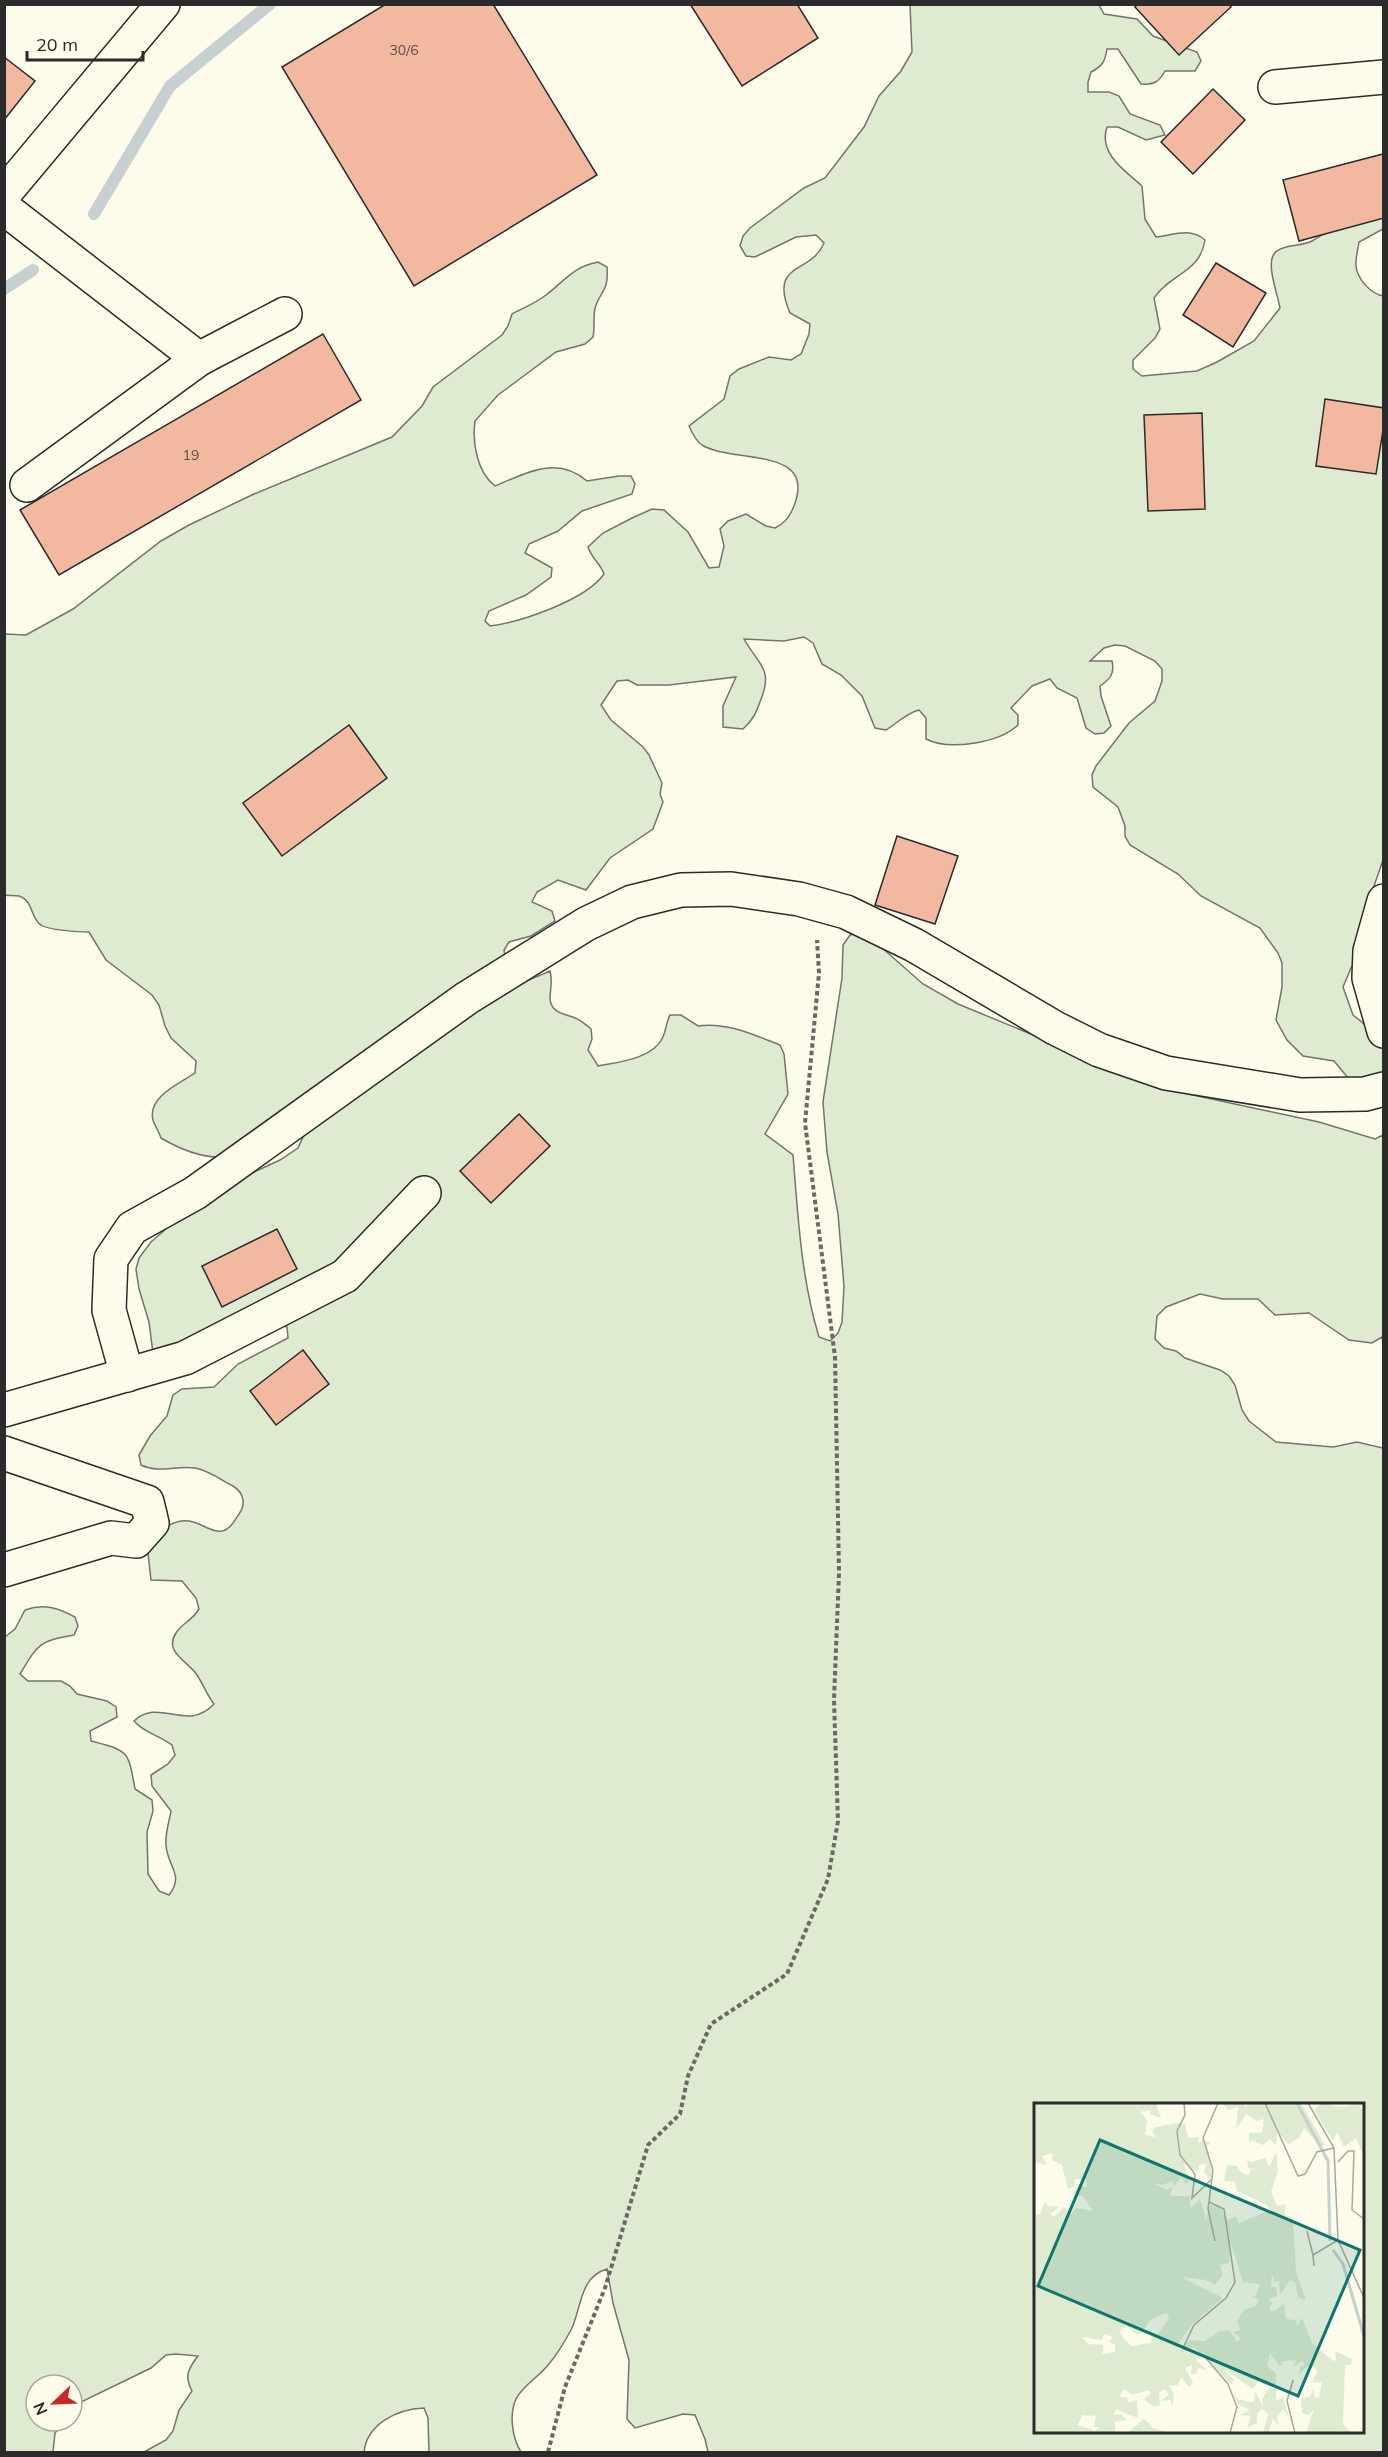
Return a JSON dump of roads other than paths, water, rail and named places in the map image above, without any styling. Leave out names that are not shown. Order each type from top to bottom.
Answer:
[{"type":"street","points":[[4,194],[163,4]]},
{"type":"street","points":[[1275,87],[1383,78]]},
{"type":"street","points":[[4,208],[199,359]]},
{"type":"street","points":[[27,485],[199,359],[285,314]]},
{"type":"street","points":[[127,1375],[110,1310],[111,1259],[132,1228],[195,1193],[467,998],[586,924],[632,902],[681,890],[731,889],[846,912],[914,945],[1055,1028],[1099,1050],[1166,1073],[1300,1095],[1365,1094],[1383,1089]]},
{"type":"street","points":[[1383,901],[1370,951],[1369,978],[1383,1031]]},
{"type":"street","points":[[4,1410],[186,1358],[345,1276],[424,1193]]},
{"type":"street","points":[[4,1453],[147,1502],[152,1523],[136,1541],[111,1538],[4,1570]]},
{"type":"waterway","points":[[94,214],[170,86],[270,4]]},
{"type":"waterway","points":[[4,289],[33,270]]}]
